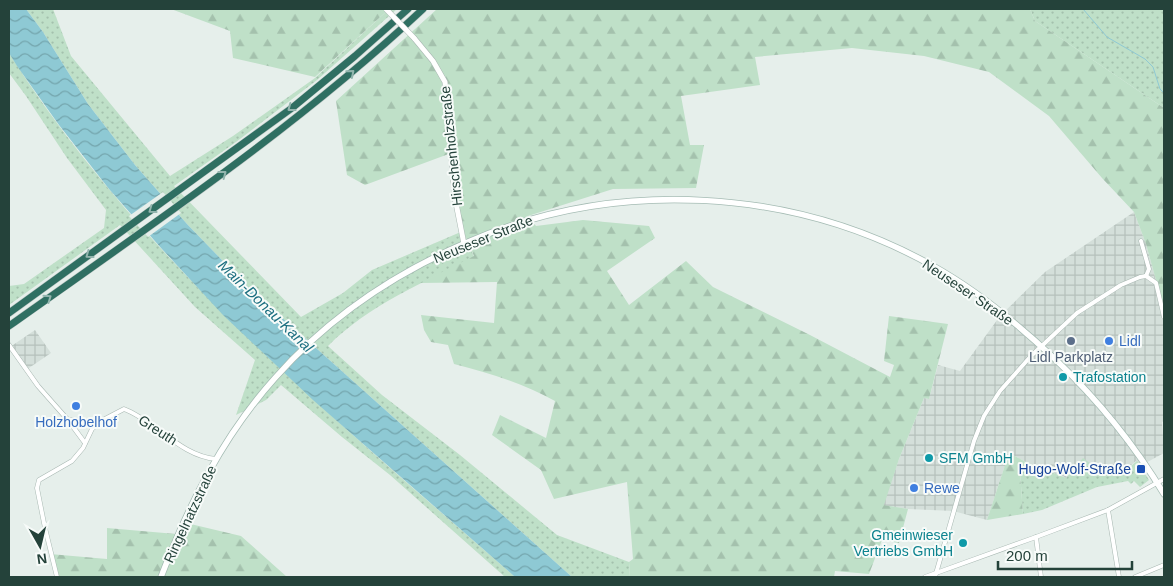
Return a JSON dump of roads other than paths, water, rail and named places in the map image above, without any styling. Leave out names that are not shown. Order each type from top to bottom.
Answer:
[{"type":"highway","points":[[9,313],[176,193],[324,82],[408,9]]},
{"type":"highway","points":[[9,326],[264,143],[323,96],[423,9]]},
{"type":"main road","name":"Neuseser Straße","points":[[273,380],[320,334],[356,305],[386,285],[432,259],[506,227],[539,217],[604,204],[676,200],[720,202],[763,207],[806,216],[881,241],[945,274],[987,302],[1041,346],[1102,407],[1132,445],[1164,494]]},
{"type":"main road","name":"Ringelnatzstraße","points":[[161,577],[189,509],[216,459],[236,427],[273,380]]},
{"type":"street","name":"Hirschenholzstraße","points":[[386,9],[414,38],[433,62],[445,82],[455,198],[464,244]]},
{"type":"street","points":[[1141,241],[1149,269],[1146,276]]},
{"type":"street","points":[[936,575],[972,450],[984,416],[1005,385],[1041,346],[1077,313],[1121,286],[1140,277],[1146,276],[1156,283],[1164,317]]},
{"type":"street","points":[[9,345],[38,386],[68,420],[85,443]]},
{"type":"street","name":"Greuth","points":[[57,577],[44,528],[37,488],[39,480],[72,461],[83,448],[92,429],[101,421],[124,409],[191,451],[216,459]]},
{"type":"street","name":"Greuth","points":[[68,420],[101,421]]},
{"type":"street","points":[[925,577],[936,575],[1108,510],[1164,478]]},
{"type":"street","points":[[1108,510],[1119,577]]},
{"type":"street","points":[[1036,538],[1040,577]]},
{"type":"street","points":[[1135,577],[1164,565]]},
{"type":"water","name":"Main-Donau-Kanal","points":[[9,9],[26,9],[43,32],[88,104],[135,165],[187,224],[250,289],[572,577],[515,577],[313,400],[223,315],[109,189],[59,125],[17,66],[9,53]]},
{"type":"waterway","points":[[1083,9],[1107,37],[1145,59],[1153,67],[1160,89],[1164,93]]},
{"type":"place","name":"Lidl Parkplatz","points":[[1071,341]]},
{"type":"place","name":"Lidl","points":[[1109,341]]},
{"type":"place","name":"Trafostation","points":[[1063,377]]},
{"type":"place","name":"Holzhobelhof","points":[[76,406]]},
{"type":"place","name":"SFM GmbH","points":[[929,458]]},
{"type":"place","name":"Hugo-Wolf-Straße","points":[[1141,469]]},
{"type":"place","name":"Rewe","points":[[914,488]]},
{"type":"place","name":"Gmeinwieser Vertriebs GmbH","points":[[963,543]]}]
